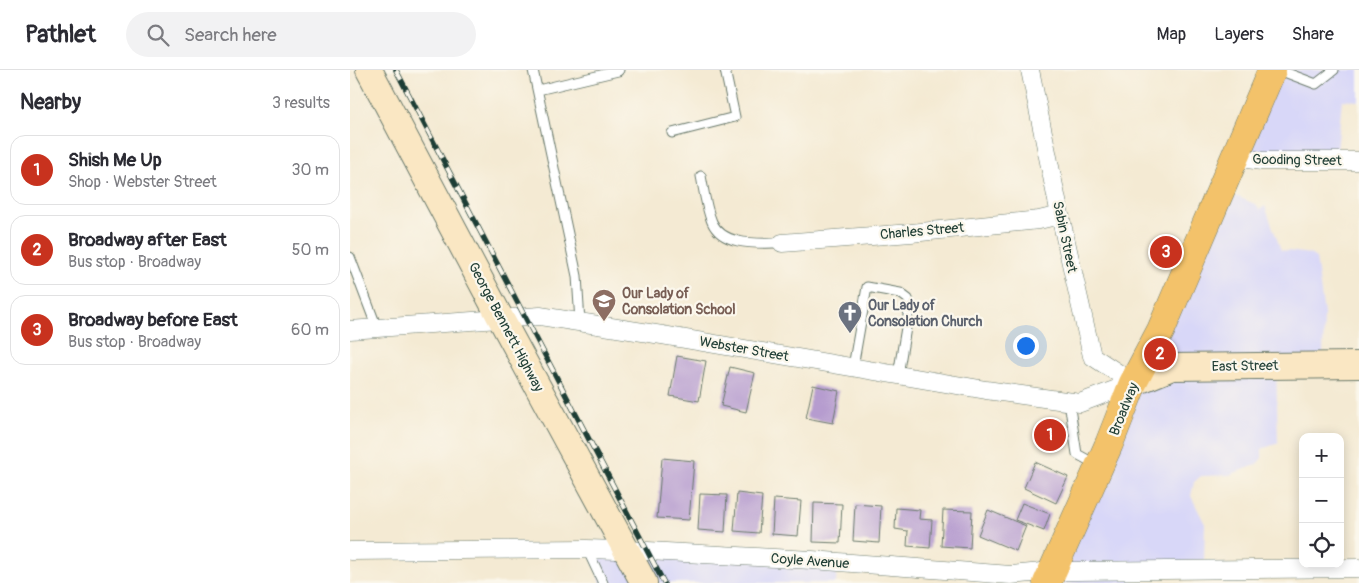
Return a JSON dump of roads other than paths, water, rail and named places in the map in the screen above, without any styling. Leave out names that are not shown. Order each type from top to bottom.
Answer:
[{"type":"main road","name":"George Bennett Highway","points":[[369,70],[644,583]]},
{"type":"main road","name":"Broadway","points":[[1050,577],[1134,383],[1161,330],[1272,70]]},
{"type":"main road","name":"East Street","points":[[1134,383],[1172,367],[1359,365]]},
{"type":"street","name":"Sabin Street","points":[[1030,70],[1092,356],[1134,383]]},
{"type":"street","name":"Gooding Street","points":[[1234,157],[1262,161],[1359,161]]},
{"type":"street","name":"Charles Street","points":[[782,243],[910,233],[1039,220],[1060,215]]},
{"type":"street","name":"Webster Street","points":[[350,330],[540,316],[1069,402],[1080,403],[1134,383]]},
{"type":"street","name":"Coyle Avenue","points":[[350,551],[587,549],[812,560],[1050,577],[1359,568]]},
{"type":"lane","points":[[533,70],[577,276],[580,322]]},
{"type":"lane","points":[[538,90],[618,72],[619,70]]},
{"type":"lane","points":[[672,133],[735,117],[725,70]]},
{"type":"lane","points":[[1279,70],[1316,84],[1334,70]]},
{"type":"lane","points":[[701,176],[709,214],[713,224],[721,234],[733,240],[782,243]]},
{"type":"lane","points":[[350,257],[377,328]]},
{"type":"lane","points":[[854,367],[867,287],[900,293],[908,298],[910,304],[898,375]]},
{"type":"lane","points":[[1069,402],[1077,454],[1099,467]]},
{"type":"lane","points":[[587,549],[603,583]]},
{"type":"railway","points":[[396,70],[664,583]]},
{"type":"place","name":"Broadway before East","points":[[1166,252]]},
{"type":"place","name":"Our Lady of Consolation School","points":[[604,322]]},
{"type":"place","name":"Our Lady of Consolation Church","points":[[850,334]]},
{"type":"place","name":"Broadway after East","points":[[1160,354]]},
{"type":"place","name":"Shish Me Up","points":[[1050,435]]}]
